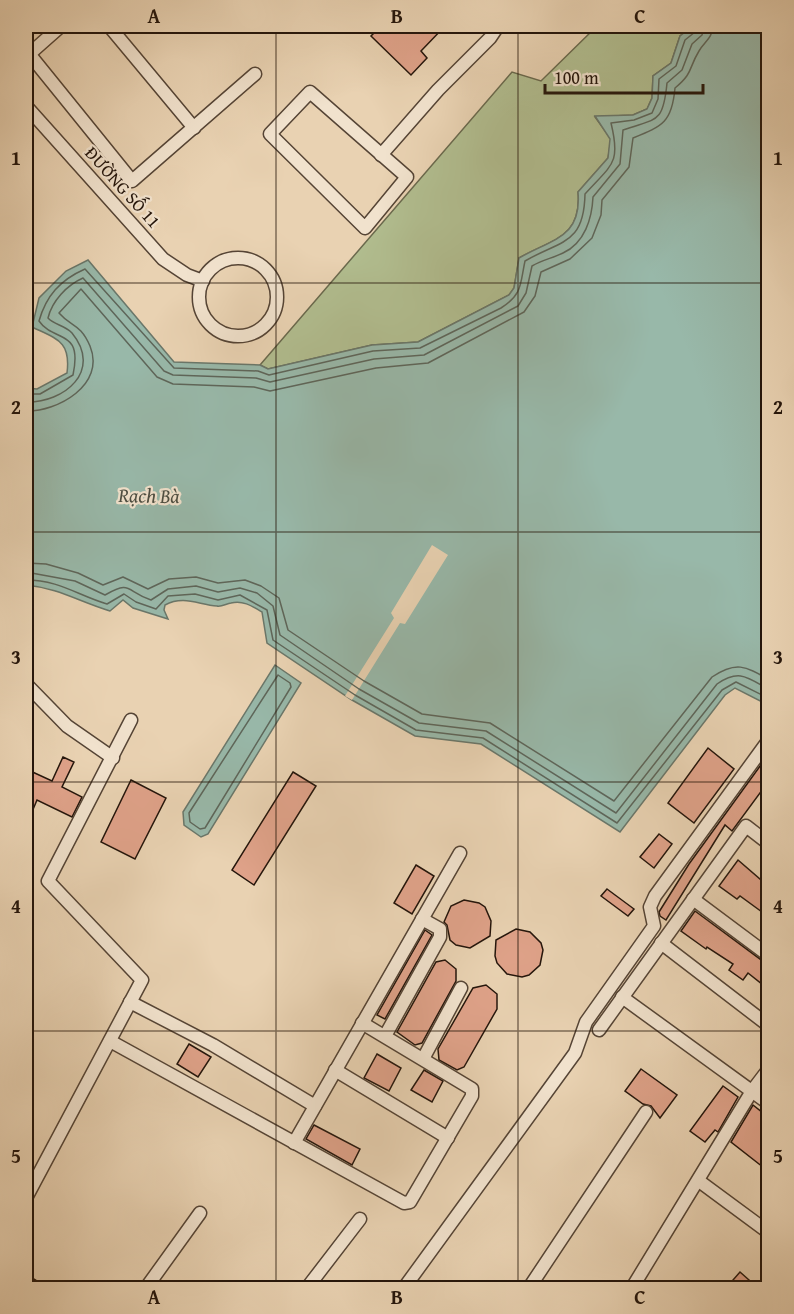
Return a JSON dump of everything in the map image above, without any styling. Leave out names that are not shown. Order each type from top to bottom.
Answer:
[{"type":"main road","points":[[26,1285],[31,1288]]},
{"type":"street","points":[[61,26],[27,54],[132,181],[255,74]]},
{"type":"street","points":[[109,26],[194,128]]},
{"type":"street","points":[[381,155],[438,90],[490,38],[498,26]]},
{"type":"street","points":[[310,92],[381,155],[407,177],[366,228],[270,134],[310,92]]},
{"type":"street","name":"ĐƯỜNG SỐ 11","points":[[26,106],[163,259],[187,275],[203,280]]},
{"type":"street","points":[[243,258],[258,264],[270,275],[277,290],[277,306],[270,321],[257,332],[242,337],[225,335],[211,326],[202,313],[199,297],[203,280],[212,267],[227,260],[243,258]]},
{"type":"street","points":[[26,684],[67,726],[113,758]]},
{"type":"street","points":[[26,1198],[142,980],[48,881],[132,720]]},
{"type":"street","points":[[404,1288],[575,1053],[586,1022],[654,926],[650,907],[655,896],[768,741]]},
{"type":"street","points":[[599,1030],[746,826],[768,843]]},
{"type":"street","points":[[294,1143],[460,853]]},
{"type":"street","points":[[693,899],[766,950]]},
{"type":"street","points":[[385,1036],[440,937],[440,929],[422,919]]},
{"type":"street","points":[[661,943],[768,1025]]},
{"type":"street","points":[[423,1059],[461,988]]},
{"type":"street","points":[[622,997],[768,1103]]},
{"type":"street","points":[[130,1002],[213,1045],[315,1106]]},
{"type":"street","points":[[110,1041],[404,1203],[410,1202],[472,1096],[472,1089],[362,1023]]},
{"type":"street","points":[[335,1070],[448,1138]]},
{"type":"street","points":[[632,1288],[768,1070]]},
{"type":"street","points":[[529,1288],[646,1112]]},
{"type":"street","points":[[699,1181],[768,1232]]},
{"type":"street","points":[[146,1288],[200,1213]]},
{"type":"street","points":[[307,1288],[360,1219]]},
{"type":"green space","points":[[597,26],[693,26],[680,36],[671,63],[653,76],[652,98],[647,109],[633,115],[595,117],[611,139],[608,158],[578,192],[578,207],[570,228],[553,241],[519,258],[514,288],[509,295],[418,342],[372,345],[268,369],[260,365],[512,72],[541,81]]},
{"type":"water","name":"Rạch Bà","points":[[693,26],[768,26],[768,705],[735,688],[725,695],[620,832],[481,744],[415,736],[352,700],[267,643],[262,612],[247,604],[235,602],[219,606],[191,601],[172,602],[165,605],[164,610],[168,619],[133,608],[123,600],[110,611],[59,592],[26,585],[26,388],[37,389],[67,373],[68,362],[67,354],[60,342],[32,327],[39,298],[66,271],[88,260],[174,362],[260,365],[268,369],[372,345],[418,342],[509,295],[514,288],[519,258],[553,241],[570,228],[578,207],[578,192],[608,158],[610,139],[595,116],[633,115],[647,109],[652,98],[653,76],[671,63],[680,36]]},
{"type":"water","points":[[275,665],[301,683],[208,834],[201,837],[184,825],[183,812]]},
{"type":"pier","points":[[432,545],[448,555],[405,624],[400,623],[352,700],[345,696],[394,618],[391,613]]},
{"type":"building","points":[[381,26],[445,26],[421,51],[427,58],[411,75],[371,36]]},
{"type":"building","points":[[708,748],[734,769],[694,823],[668,803]]},
{"type":"building","points":[[63,757],[74,762],[62,787],[82,797],[72,817],[37,800],[26,826],[26,769],[52,781]]},
{"type":"building","points":[[763,762],[768,766],[768,782],[732,831],[725,825],[666,920],[660,916],[659,912],[689,864]]},
{"type":"building","points":[[293,772],[316,786],[254,885],[232,870]]},
{"type":"building","points":[[131,780],[166,798],[135,859],[101,842]]},
{"type":"building","points":[[659,834],[672,844],[654,868],[640,857]]},
{"type":"building","points":[[738,860],[768,886],[768,902],[762,912],[740,896],[737,899],[719,886]]},
{"type":"building","points":[[416,865],[434,876],[412,914],[394,903]]},
{"type":"building","points":[[607,889],[634,909],[628,916],[601,896]]},
{"type":"building","points":[[464,900],[479,903],[485,907],[491,921],[490,936],[470,948],[456,945],[450,940],[447,925],[444,922],[451,906]]},
{"type":"building","points":[[695,911],[768,965],[768,989],[748,973],[743,980],[729,970],[733,964],[707,947],[706,949],[681,931]]},
{"type":"building","points":[[516,929],[530,932],[541,943],[543,950],[540,965],[529,975],[522,977],[507,974],[497,963],[495,956],[496,940]]},
{"type":"building","points":[[425,930],[432,935],[385,1019],[377,1015]]},
{"type":"building","points":[[445,960],[456,969],[456,981],[422,1043],[415,1045],[397,1032],[436,962]]},
{"type":"building","points":[[486,985],[497,994],[497,1009],[464,1067],[457,1070],[439,1060],[438,1049],[473,988]]},
{"type":"building","points":[[189,1044],[211,1057],[198,1077],[177,1064]]},
{"type":"building","points":[[377,1054],[401,1068],[389,1091],[364,1078]]},
{"type":"building","points":[[641,1069],[677,1095],[660,1118],[651,1106],[643,1104],[625,1091]]},
{"type":"building","points":[[424,1070],[443,1081],[432,1102],[411,1090]]},
{"type":"building","points":[[723,1086],[738,1097],[718,1132],[715,1130],[705,1142],[690,1131]]},
{"type":"building","points":[[753,1105],[768,1117],[768,1171],[731,1142]]},
{"type":"building","points":[[314,1125],[360,1149],[352,1165],[306,1139]]},
{"type":"building","points":[[740,1272],[758,1288],[726,1288]]}]
